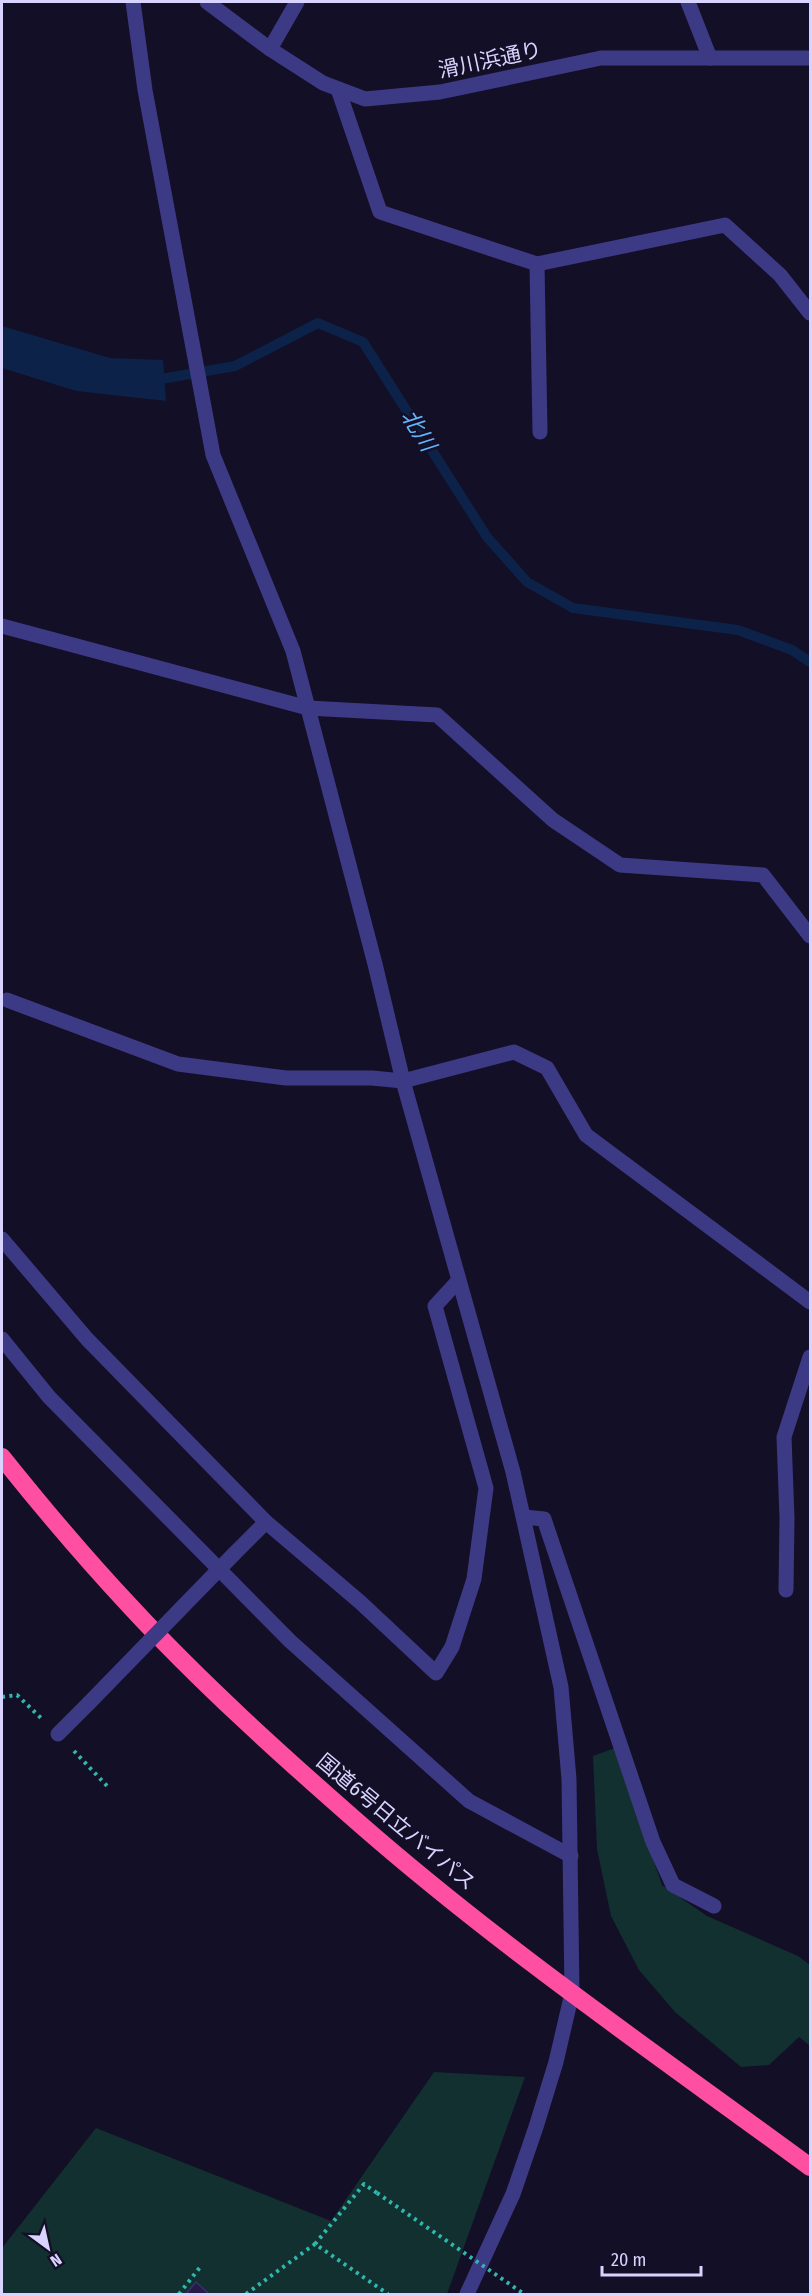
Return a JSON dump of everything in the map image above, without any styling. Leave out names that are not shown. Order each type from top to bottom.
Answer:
[{"type":"highway","name":"国道6号日立バイパス","points":[[2,1457],[43,1509],[129,1606],[236,1712],[362,1826],[572,1993],[810,2167]]},
{"type":"street","points":[[133,2],[145,90],[213,456],[293,651],[375,964],[403,1081],[513,1472],[561,1687],[569,1779],[572,1993],[556,2062],[513,2194],[467,2295]]},
{"type":"street","name":"滑川浜通り","points":[[207,2],[270,49],[323,83],[365,99],[440,92],[601,58],[810,58]]},
{"type":"street","points":[[270,49],[297,2]]},
{"type":"street","points":[[688,2],[710,58]]},
{"type":"street","points":[[338,89],[380,212],[537,264],[725,225],[780,275],[810,313]]},
{"type":"street","points":[[537,264],[540,432]]},
{"type":"street","points":[[2,626],[308,708],[437,716],[553,820],[620,866],[764,875],[810,936]]},
{"type":"street","points":[[7,1000],[178,1064],[286,1078],[372,1078],[403,1081],[514,1052],[547,1068],[586,1135],[810,1302]]},
{"type":"street","points":[[2,1239],[87,1339],[266,1522],[360,1602],[436,1673],[452,1647],[474,1579],[486,1488],[435,1306],[458,1281]]},
{"type":"street","points":[[2,1338],[49,1396],[290,1641],[470,1801],[571,1856]]},
{"type":"street","points":[[786,1590],[787,1518],[784,1437],[810,1357]]},
{"type":"street","points":[[524,1517],[544,1519],[650,1831],[674,1885],[714,1906]]},
{"type":"street","points":[[58,1734],[266,1522]]},
{"type":"path","points":[[246,2295],[315,2244],[364,2184],[524,2295]]},
{"type":"path","points":[[315,2244],[388,2295]]},
{"type":"path","points":[[179,2295],[201,2266]]},
{"type":"green space","points":[[615,1748],[662,1885],[707,1916],[798,1956],[810,1965],[810,2046],[799,2037],[769,2065],[741,2067],[675,2012],[639,1970],[611,1916],[597,1849],[593,1756]]},
{"type":"green space","points":[[434,2072],[525,2077],[447,2294],[2,2294],[2,2248],[96,2128],[331,2221]]},
{"type":"water","points":[[2,326],[110,358],[163,360],[166,401],[76,391],[2,368]]},
{"type":"building","points":[[196,2282],[209,2294],[186,2294]]},
{"type":"waterway","name":"北川","points":[[150,381],[235,366],[318,323],[363,342],[487,537],[527,582],[573,608],[738,630],[792,650],[810,662]]}]
